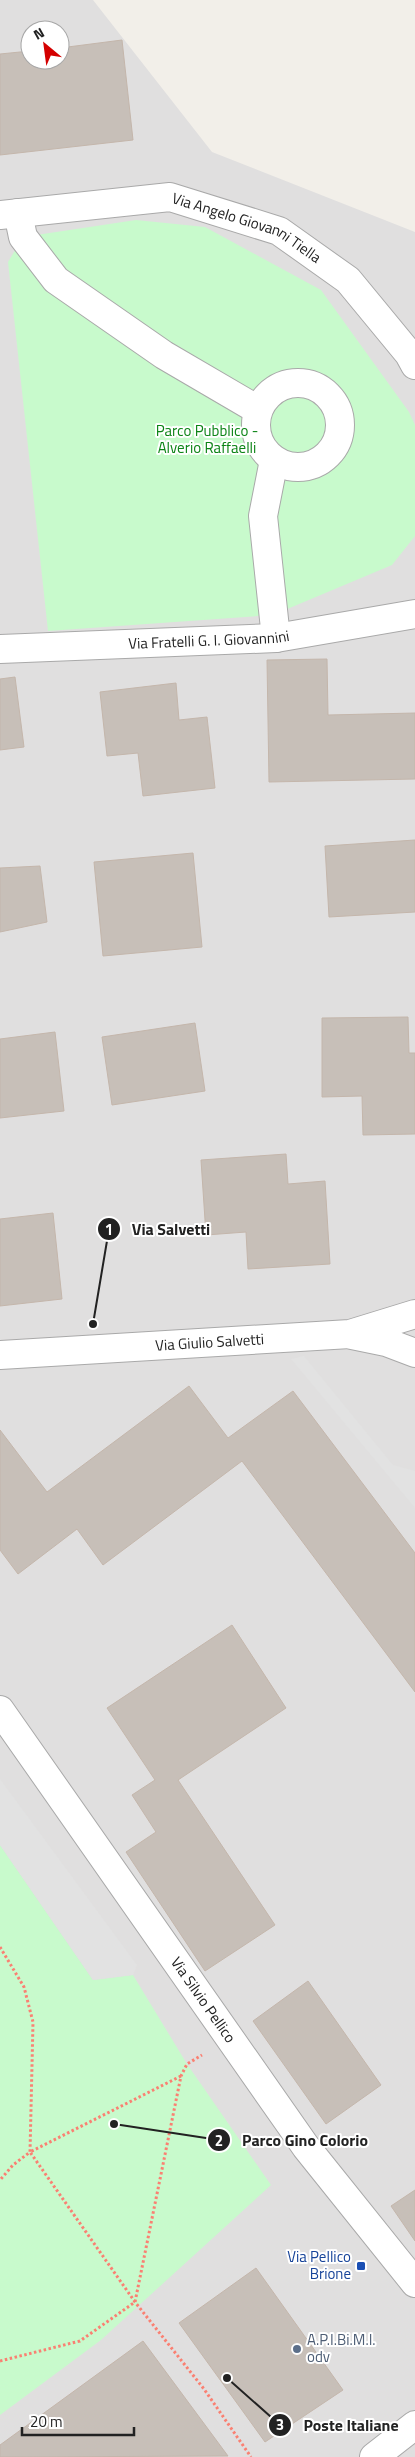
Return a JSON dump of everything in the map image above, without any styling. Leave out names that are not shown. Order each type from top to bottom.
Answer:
[{"type":"street","name":"Via Angelo Giovanni Tiella","points":[[9,214],[170,197],[279,230],[348,280],[409,354],[415,365]]},
{"type":"street","points":[[9,214],[23,237],[56,280],[164,355],[258,410]]},
{"type":"street","points":[[291,383],[306,383],[321,390],[330,397],[338,411],[340,428],[338,440],[331,452],[319,462],[301,468],[285,466],[274,460],[260,445],[256,432],[258,410],[267,396],[279,387],[291,383]]},
{"type":"street","points":[[274,460],[263,516],[276,638]]},
{"type":"street","name":"Via Fratelli G. I. Giovannini","points":[[0,649],[276,638],[415,614]]},
{"type":"street","name":"Via Giulio Salvetti","points":[[0,1355],[350,1334],[415,1314]]},
{"type":"street","points":[[350,1334],[386,1342],[415,1353]]},
{"type":"street","name":"Via Silvio Pellico","points":[[0,1710],[306,2147],[415,2283]]},
{"type":"street","points":[[374,2457],[415,2425]]},
{"type":"path","points":[[0,1947],[24,1987],[33,2022],[30,2152],[135,2302],[204,2389],[251,2457]]},
{"type":"path","points":[[0,2361],[80,2341],[135,2302],[181,2076],[187,2064],[230,2037]]},
{"type":"path","points":[[0,2180],[13,2165],[30,2152],[181,2076]]},
{"type":"shaded area","points":[[0,0],[93,0],[212,152],[415,232],[415,2457],[0,2457]]},
{"type":"shaded area","points":[[304,1356],[393,1465],[415,1471],[415,1508],[291,1359]]},
{"type":"shaded area","points":[[0,1779],[137,1965],[133,1975],[93,1980],[0,1845]]},
{"type":"green space","name":"Parco Pubblico - Alverio Raffaelli","points":[[136,220],[205,227],[321,290],[409,412],[415,425],[415,536],[392,565],[273,615],[48,631],[8,262],[23,237]]},
{"type":"green space","points":[[0,1845],[93,1980],[133,1975],[187,2064],[271,2185],[101,2340],[0,2415]]},
{"type":"building","points":[[122,40],[133,140],[0,155],[0,54],[20,52],[20,70],[70,70],[70,47]]},
{"type":"building","points":[[327,659],[328,715],[415,713],[415,779],[269,782],[267,660]]},
{"type":"building","points":[[15,677],[24,747],[0,750],[0,679]]},
{"type":"building","points":[[176,683],[179,720],[207,717],[215,788],[143,796],[138,753],[107,756],[100,692]]},
{"type":"building","points":[[415,840],[415,912],[329,917],[325,846]]},
{"type":"building","points":[[193,853],[202,947],[103,956],[94,862]]},
{"type":"building","points":[[40,866],[47,922],[0,932],[0,868]]},
{"type":"building","points":[[408,1017],[409,1053],[415,1053],[415,1134],[363,1135],[362,1096],[322,1097],[322,1018]]},
{"type":"building","points":[[195,1023],[205,1091],[112,1105],[102,1037]]},
{"type":"building","points":[[55,1032],[64,1111],[0,1118],[0,1039]]},
{"type":"building","points":[[286,1154],[288,1184],[325,1181],[330,1264],[248,1269],[246,1232],[206,1235],[201,1160]]},
{"type":"building","points":[[53,1213],[62,1299],[0,1306],[0,1219]]},
{"type":"building","points":[[189,1386],[228,1438],[293,1391],[415,1553],[415,1692],[242,1461],[103,1565],[77,1529],[18,1574],[0,1550],[0,1430],[47,1492]]},
{"type":"building","points":[[232,1625],[286,1708],[178,1780],[275,1925],[205,1971],[126,1852],[156,1832],[132,1795],[155,1780],[107,1708]]},
{"type":"building","points":[[308,1981],[381,2085],[326,2124],[253,2021]]},
{"type":"building","points":[[415,2190],[415,2241],[391,2206]]},
{"type":"building","points":[[256,2268],[343,2390],[265,2442],[179,2323]]},
{"type":"building","points":[[143,2341],[228,2456],[0,2457],[0,2445]]},
{"type":"place","name":"Via Salvetti","points":[[93,1324]]},
{"type":"place","name":"Parco Gino Colorio","points":[[114,2124]]},
{"type":"place","name":"Via Pellico Brione","points":[[361,2266]]},
{"type":"place","name":"A.P.I.Bi.M.I. odv","points":[[297,2349]]},
{"type":"place","name":"Poste Italiane","points":[[227,2378]]}]
